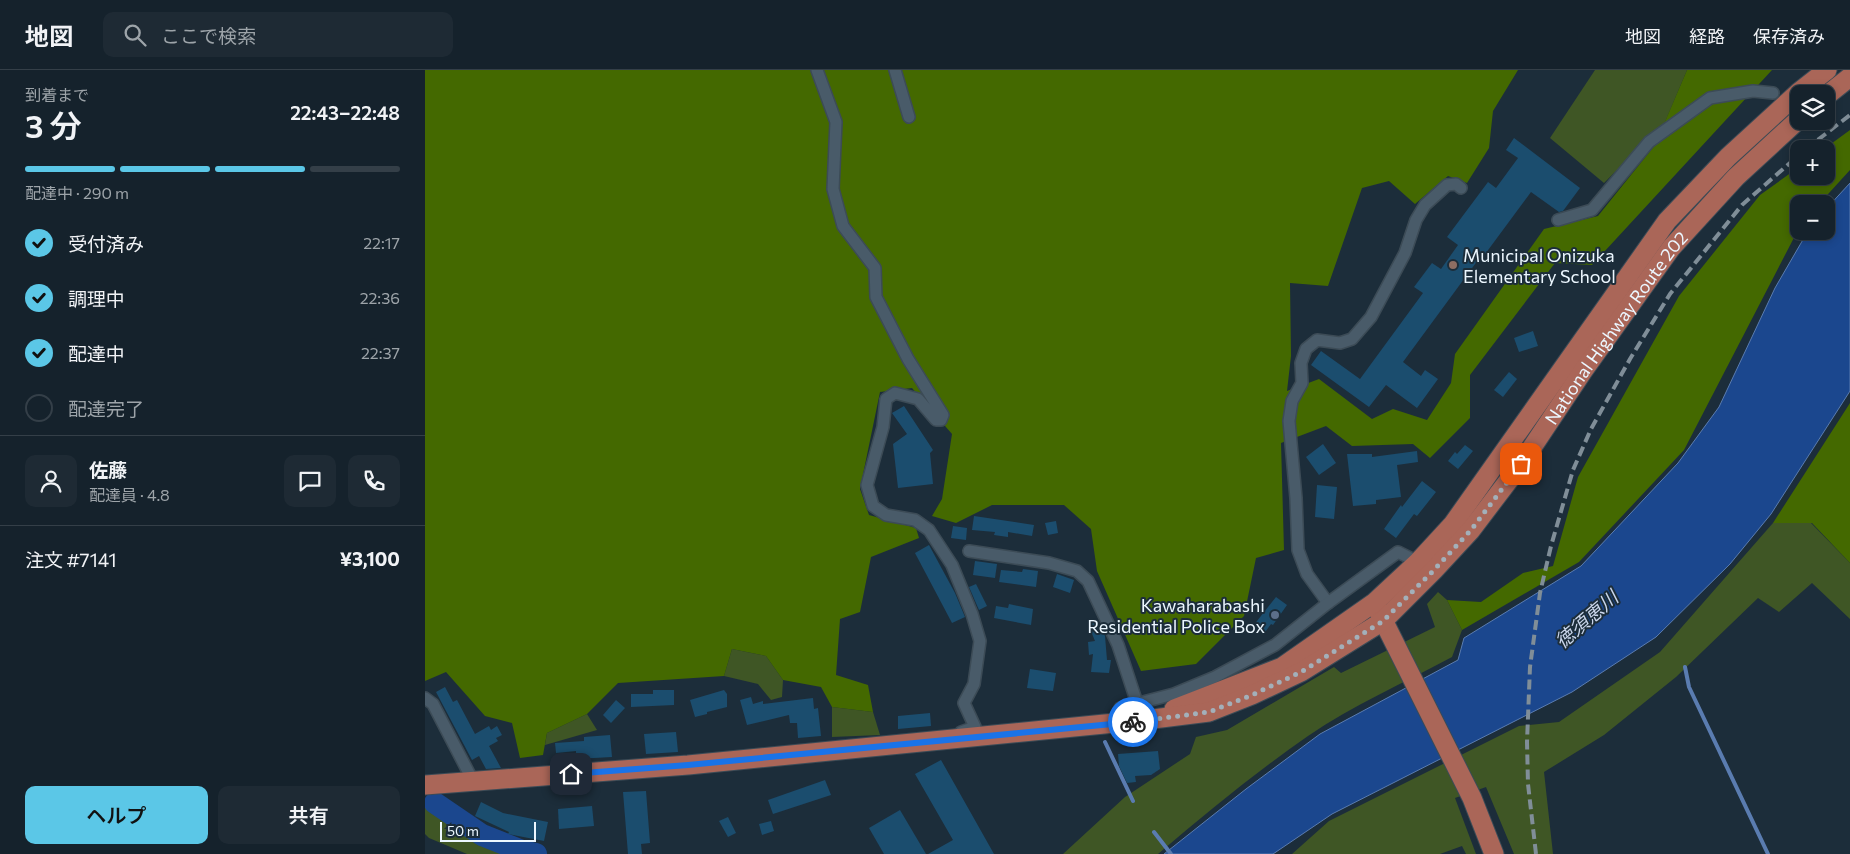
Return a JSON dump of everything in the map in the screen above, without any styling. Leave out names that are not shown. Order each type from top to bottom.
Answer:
[{"type":"highway","name":"National Highway Route 202","points":[[1141,712],[1209,712],[1252,695],[1301,672],[1383,621],[1426,566],[1458,517],[1667,221],[1729,157],[1799,92],[1827,70]]},
{"type":"highway","points":[[1835,89],[1850,77]]},
{"type":"highway","name":"National Highway Route 202","points":[[425,786],[688,765],[1114,724],[1141,712],[1282,667],[1426,566],[1471,530],[1521,464],[1583,371],[1671,248],[1736,176],[1790,127]]},
{"type":"highway","points":[[1375,602],[1472,798],[1494,854]]},
{"type":"street","points":[[817,70],[836,122],[833,189],[843,226],[875,268],[876,297],[908,359],[943,415],[941,420],[936,420],[918,399],[895,393],[886,399],[883,427],[867,485],[873,506],[885,515],[915,520],[929,530],[952,565],[972,614],[980,641],[974,684],[965,703],[975,727],[961,732],[956,740]]},
{"type":"street","points":[[895,70],[909,117]]},
{"type":"street","points":[[1558,220],[1592,210],[1649,142],[1710,98],[1753,91],[1773,93]]},
{"type":"street","points":[[1328,603],[1307,574],[1298,550],[1296,498],[1289,421],[1292,401],[1302,383],[1301,363],[1307,349],[1317,340],[1340,343],[1352,339],[1371,317],[1405,253],[1416,220],[1425,205],[1447,185],[1456,184],[1461,188]]},
{"type":"street","points":[[969,550],[1049,563],[1077,571],[1083,576],[1088,581],[1118,645],[1141,712],[1174,694],[1215,677],[1275,645],[1328,603],[1398,552],[1426,566]]},
{"type":"street","points":[[425,698],[433,704],[473,782]]},
{"type":"green space","points":[[425,70],[1518,70],[1493,111],[1489,148],[1467,183],[1448,176],[1415,204],[1389,181],[1362,188],[1328,286],[1290,283],[1291,356],[1287,391],[1319,379],[1372,419],[1393,409],[1427,420],[1451,383],[1455,354],[1544,229],[1598,216],[1655,145],[1687,70],[1772,70],[1592,265],[1555,263],[1470,375],[1470,418],[1430,458],[1413,444],[1352,446],[1326,426],[1281,443],[1284,550],[1256,558],[1244,616],[1196,664],[1141,671],[1097,571],[1091,529],[1064,505],[992,505],[956,523],[932,516],[942,499],[952,434],[912,388],[880,392],[860,489],[869,515],[916,528],[919,538],[871,557],[860,612],[840,619],[836,675],[868,685],[873,712],[832,707],[821,687],[783,680],[766,656],[732,649],[724,676],[618,683],[587,714],[547,733],[543,755],[520,758],[512,723],[485,716],[446,672],[425,681]]},
{"type":"green space","points":[[1595,70],[1687,70],[1665,122],[1604,183],[1550,138]]},
{"type":"green space","points":[[1850,130],[1850,170],[1827,195],[1790,195],[1790,240],[1793,240],[1684,450],[1579,562],[1462,630],[1447,600],[1481,602],[1523,573],[1553,566],[1578,477],[1679,296],[1760,195],[1790,173],[1790,185],[1835,185],[1835,141]]},
{"type":"green space","points":[[1850,403],[1850,563],[1812,523],[1773,523]]},
{"type":"green space","points":[[1773,523],[1811,523],[1850,563],[1850,619],[1812,583],[1779,612],[1758,598],[1676,677],[1604,735],[1544,772],[1553,854],[1514,854],[1486,787],[1455,798],[1476,854],[1466,854],[1462,846],[1440,854],[1292,854],[1329,821],[1519,726],[1559,722],[1660,652]]},
{"type":"green space","points":[[1438,592],[1447,600],[1462,630],[1452,657],[1361,704],[1308,736],[1231,793],[1158,854],[1063,854],[1125,797],[1190,754],[1196,737],[1227,730],[1334,667],[1341,673],[1435,627],[1427,604]]},
{"type":"green space","points":[[732,649],[766,656],[783,680],[782,697],[771,700],[758,684],[724,676]]},
{"type":"green space","points":[[832,707],[873,712],[880,735],[832,737]]},
{"type":"green space","points":[[587,714],[597,730],[545,745],[547,733]]},
{"type":"green space","points":[[425,806],[478,844],[515,854],[467,854],[429,838],[425,834]]},
{"type":"water","name":"徳須恵川","points":[[1850,183],[1850,391],[1771,514],[1730,564],[1656,637],[1572,692],[1332,814],[1273,854],[1164,854],[1246,789],[1320,734],[1458,660],[1464,638],[1581,566],[1678,463],[1719,407],[1775,288],[1803,240],[1835,240],[1835,199]]},
{"type":"building","points":[[1514,138],[1580,188],[1563,211],[1559,212],[1531,192],[1480,261],[1478,260],[1403,362],[1421,376],[1425,370],[1438,379],[1417,408],[1386,385],[1369,407],[1311,365],[1321,351],[1360,379],[1423,293],[1414,287],[1432,263],[1441,269],[1458,245],[1447,237],[1488,182],[1496,188],[1518,158],[1506,150]]},
{"type":"building","points":[[1533,331],[1538,346],[1519,352],[1514,338]]},
{"type":"building","points":[[1509,372],[1517,379],[1503,397],[1494,390]]},
{"type":"building","points":[[904,406],[933,450],[930,453],[933,484],[898,488],[893,444],[907,434],[892,413]]},
{"type":"building","points":[[1323,444],[1336,463],[1319,475],[1306,457]]},
{"type":"building","points":[[1465,445],[1473,451],[1458,469],[1448,461],[1455,452],[1457,454]]},
{"type":"building","points":[[1417,451],[1418,462],[1397,465],[1401,497],[1376,500],[1376,504],[1353,506],[1347,454],[1372,454],[1372,457]]},
{"type":"building","points":[[1422,481],[1436,492],[1417,516],[1414,514],[1396,538],[1384,529],[1401,505],[1402,507]]},
{"type":"building","points":[[1317,485],[1337,487],[1334,519],[1315,517]]},
{"type":"building","points":[[974,516],[1034,525],[1032,536],[1008,532],[1008,537],[994,535],[995,532],[972,530]]},
{"type":"building","points":[[1056,521],[1058,533],[1048,535],[1045,523]]},
{"type":"building","points":[[953,526],[967,528],[966,540],[951,538]]},
{"type":"building","points":[[929,545],[955,593],[965,617],[952,623],[915,553]]},
{"type":"building","points":[[975,561],[997,564],[995,578],[973,575]]},
{"type":"building","points":[[1023,569],[1038,571],[1036,587],[999,582],[1001,570],[1022,572]]},
{"type":"building","points":[[1057,574],[1074,580],[1070,593],[1053,587]]},
{"type":"building","points":[[976,584],[987,606],[979,610],[969,587]]},
{"type":"building","points":[[1276,597],[1287,605],[1273,625],[1271,624],[1263,635],[1253,626]]},
{"type":"building","points":[[1009,604],[1033,609],[1031,625],[994,618],[996,606],[1008,608]]},
{"type":"building","points":[[1098,621],[1105,636],[1107,660],[1111,660],[1109,673],[1091,672],[1093,654],[1089,655],[1088,642],[1095,641],[1088,624]]},
{"type":"building","points":[[1030,669],[1056,673],[1053,691],[1027,688]]},
{"type":"building","points":[[445,687],[453,702],[457,700],[475,734],[489,726],[491,730],[497,726],[502,735],[496,738],[498,741],[489,746],[501,768],[486,769],[479,756],[472,760],[436,692]]},
{"type":"building","points":[[653,690],[674,690],[674,705],[631,707],[631,694],[653,694]]},
{"type":"building","points":[[724,690],[727,694],[727,707],[695,717],[690,700]]},
{"type":"building","points":[[751,697],[753,704],[763,701],[763,704],[813,698],[814,709],[818,708],[821,736],[798,738],[797,723],[790,723],[789,715],[747,725],[740,700]]},
{"type":"building","points":[[616,700],[625,708],[611,723],[603,715]]},
{"type":"building","points":[[930,713],[931,726],[898,729],[898,716]]},
{"type":"building","points":[[676,732],[678,752],[646,754],[644,734]]},
{"type":"building","points":[[610,735],[612,757],[576,759],[576,751],[556,753],[555,743],[584,741],[584,737]]},
{"type":"building","points":[[1158,751],[1160,769],[1151,775],[1135,776],[1136,782],[1127,783],[1119,766],[1118,754]]},
{"type":"building","points":[[941,760],[994,854],[928,854],[953,840],[915,774]]},
{"type":"building","points":[[825,780],[831,795],[773,814],[768,800]]},
{"type":"building","points":[[646,791],[650,843],[641,844],[642,854],[628,854],[623,792]]},
{"type":"building","points":[[481,802],[503,813],[548,822],[544,841],[508,834],[509,832],[475,816]]},
{"type":"building","points":[[592,806],[594,826],[559,829],[558,809]]},
{"type":"building","points":[[900,810],[926,854],[884,854],[869,828]]},
{"type":"building","points":[[728,817],[736,833],[728,837],[719,821]]},
{"type":"building","points":[[771,821],[774,831],[762,835],[759,824]]},
{"type":"waterway","points":[[1685,667],[1689,687],[1768,854]]},
{"type":"waterway","points":[[1105,742],[1133,801]]},
{"type":"waterway","points":[[435,803],[482,835],[522,851],[536,854]]},
{"type":"waterway","points":[[1154,832],[1171,854]]},
{"type":"railway","points":[[1818,140],[1850,115]]},
{"type":"railway","points":[[1536,854],[1528,784],[1527,742],[1530,667],[1540,593],[1551,546],[1573,470],[1591,429],[1630,359],[1670,294],[1742,205],[1790,163]]},
{"type":"way so far","points":[[1133,722],[1209,712],[1252,695],[1301,672],[1383,621],[1471,530],[1521,464]]},
{"type":"place","name":"Municipal Onizuka Elementary School","points":[[1453,265]]},
{"type":"place","name":"Kawaharabashi Residential Police Box","points":[[1275,615]]},
{"type":"route","points":[[571,774],[688,765],[1133,722]]}]
